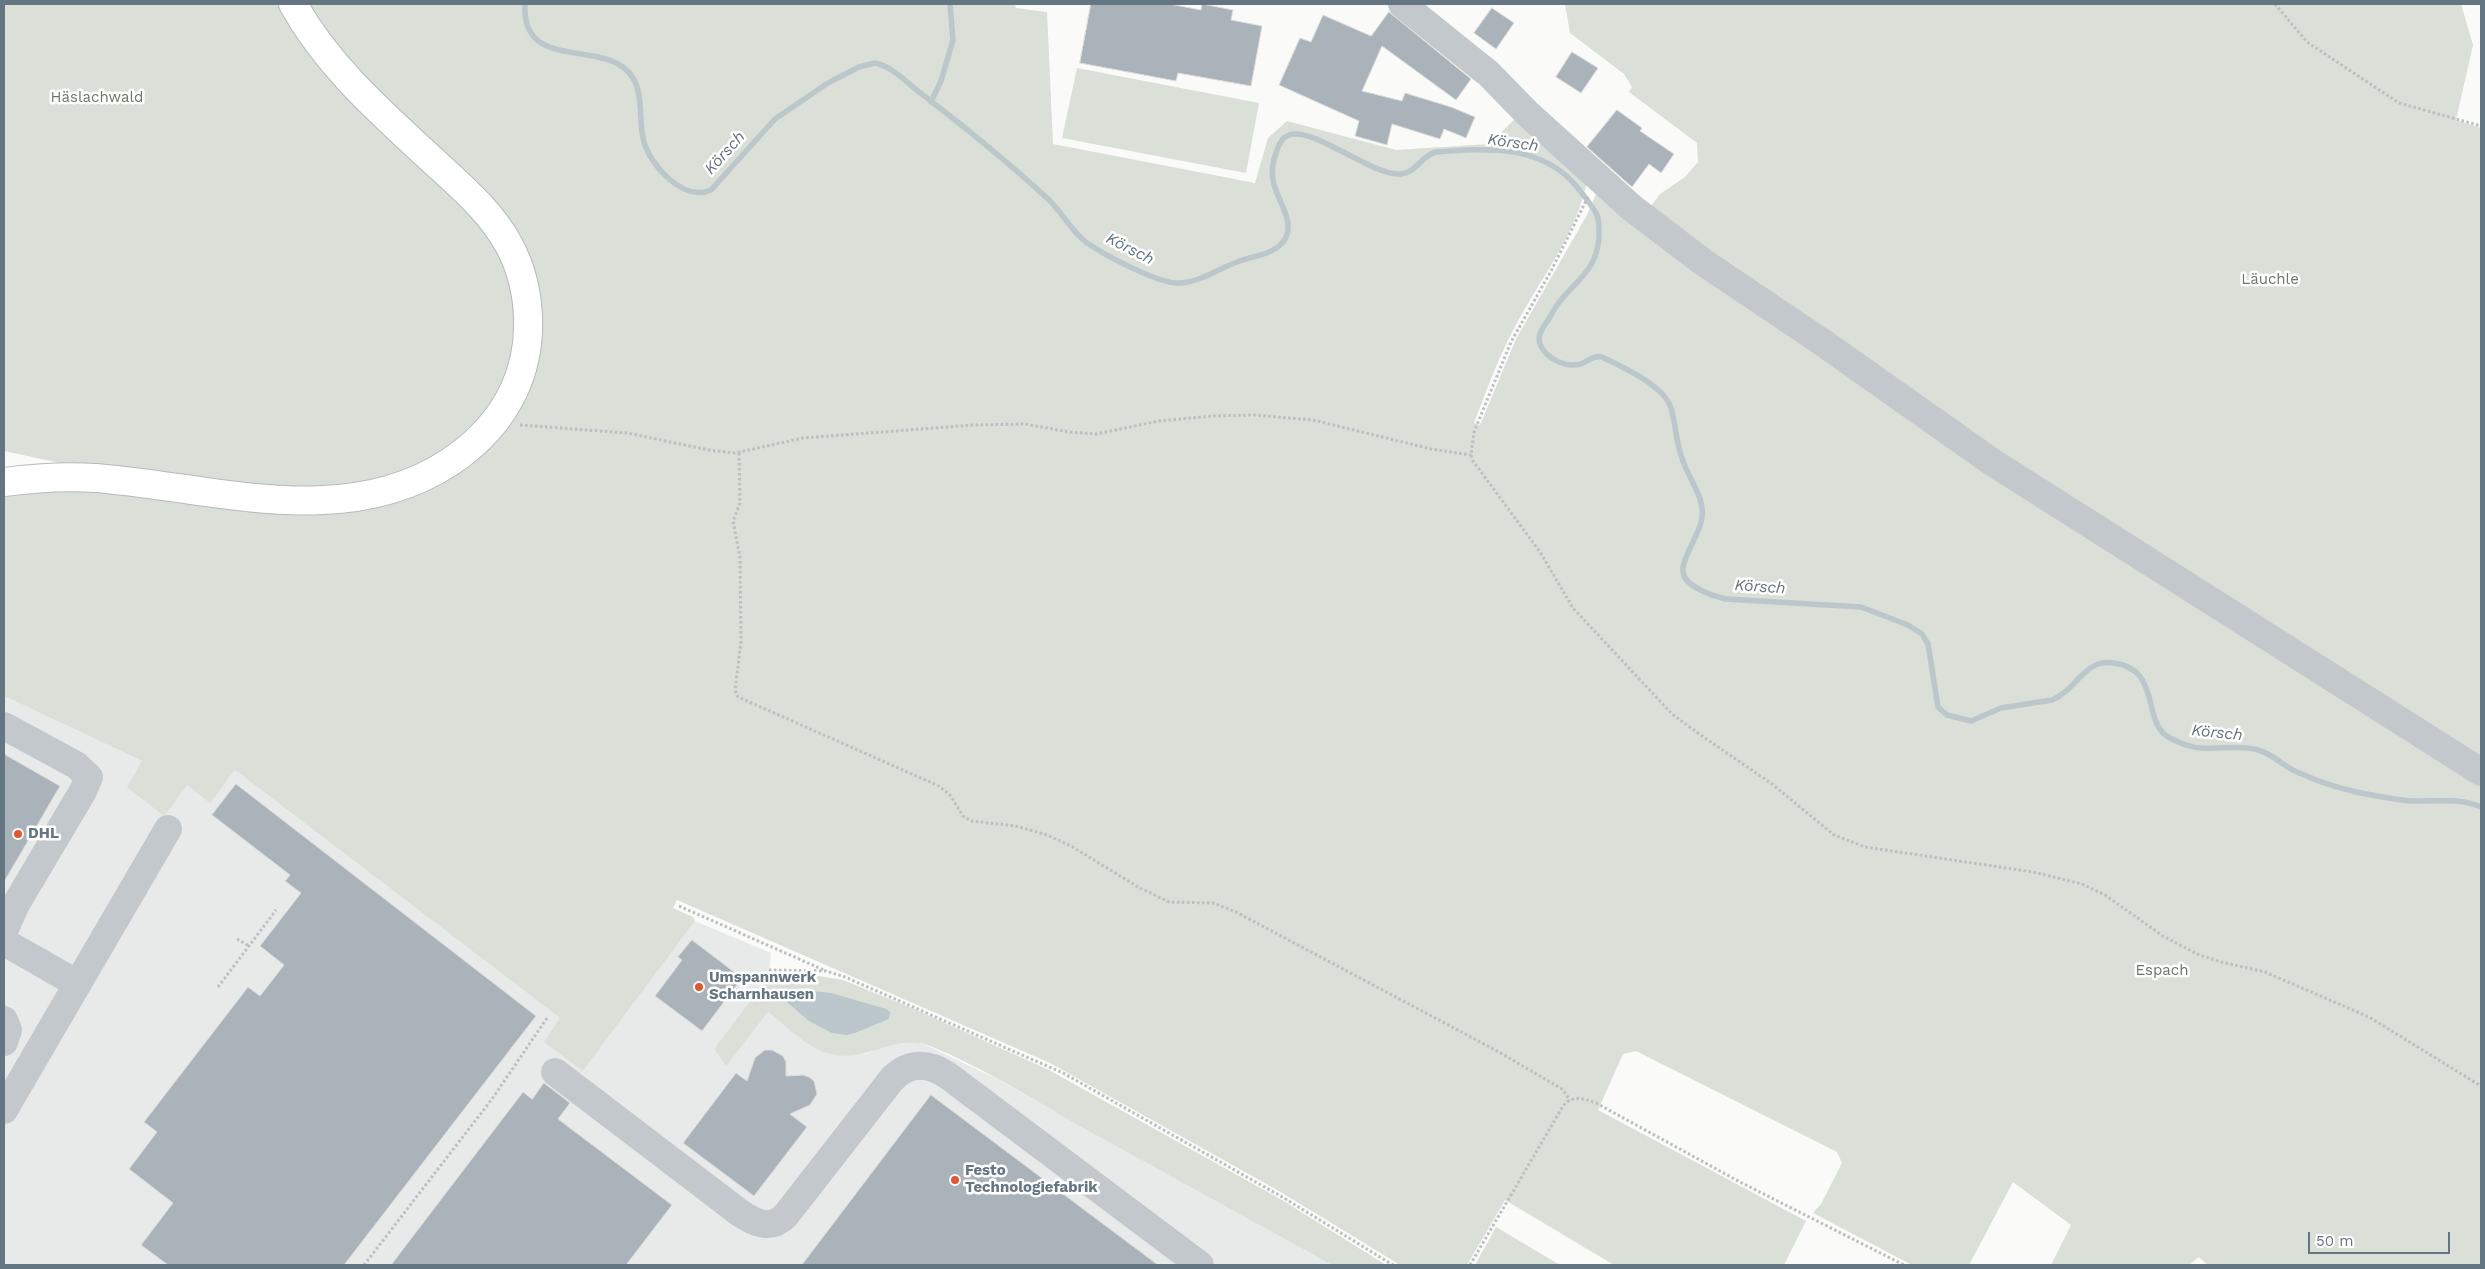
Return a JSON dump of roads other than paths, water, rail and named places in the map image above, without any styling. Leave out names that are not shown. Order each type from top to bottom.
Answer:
[{"type":"main road","points":[[4,482],[43,478],[94,478],[264,499],[343,499],[386,491],[433,472],[470,447],[498,417],[520,376],[527,338],[526,295],[511,250],[498,228],[479,204],[341,73],[310,33],[293,4]]},
{"type":"lane","points":[[1402,4],[1489,74],[1528,114],[1632,208],[1702,262],[1822,342],[1992,462],[2481,772]]},
{"type":"lane","points":[[4,726],[76,765],[89,776],[12,910],[4,931]]},
{"type":"lane","points":[[4,1110],[168,829]]},
{"type":"lane","points":[[4,942],[76,984]]},
{"type":"lane","points":[[4,1020],[8,1030],[4,1042]]},
{"type":"lane","points":[[555,1072],[740,1213],[768,1225],[776,1223],[786,1216],[892,1079],[909,1066],[931,1067],[947,1075],[1200,1265]]},
{"type":"waterway","name":"Körsch","points":[[525,4],[527,26],[537,40],[551,48],[605,59],[621,66],[633,78],[639,93],[642,134],[653,161],[670,180],[690,191],[711,190],[775,119],[828,83],[859,67],[875,63],[888,68],[900,76],[1002,159],[1048,199],[1087,243],[1132,268],[1170,282],[1194,281],[1237,262],[1273,250],[1283,242],[1287,235],[1287,219],[1275,188],[1272,173],[1280,143],[1289,135],[1300,134],[1313,138],[1389,173],[1401,174],[1411,171],[1436,152],[1494,150],[1530,156],[1547,163],[1563,173],[1577,187],[1595,211],[1599,227],[1597,249],[1590,266],[1556,306],[1540,333],[1540,344],[1552,358],[1569,365],[1581,364],[1594,358],[1602,357],[1631,371],[1651,384],[1667,400],[1673,414],[1681,455],[1701,503],[1701,524],[1683,567],[1685,577],[1694,586],[1707,593],[1726,599],[1861,607],[1908,625],[1922,634],[1928,644],[1938,707],[1947,715],[1971,721],[2001,708],[2052,700],[2068,690],[2095,665],[2114,663],[2128,667],[2138,674],[2144,683],[2157,724],[2163,733],[2171,739],[2186,745],[2204,748],[2240,747],[2258,750],[2306,776],[2336,787],[2367,794],[2410,801],[2464,802],[2481,807]]},
{"type":"waterway","points":[[931,102],[941,81],[953,40],[950,4]]},
{"type":"place","name":"DHL","points":[[18,834]]},
{"type":"place","name":"Umspannwerk Scharnhausen","points":[[699,987]]},
{"type":"place","name":"Festo Technologiefabrik","points":[[955,1180]]},
{"type":"park label","name":"Häslachwald","points":[[97,98]]},
{"type":"park label","name":"Läuchle","points":[[2270,280]]},
{"type":"park label","name":"Espach","points":[[2162,971]]}]
